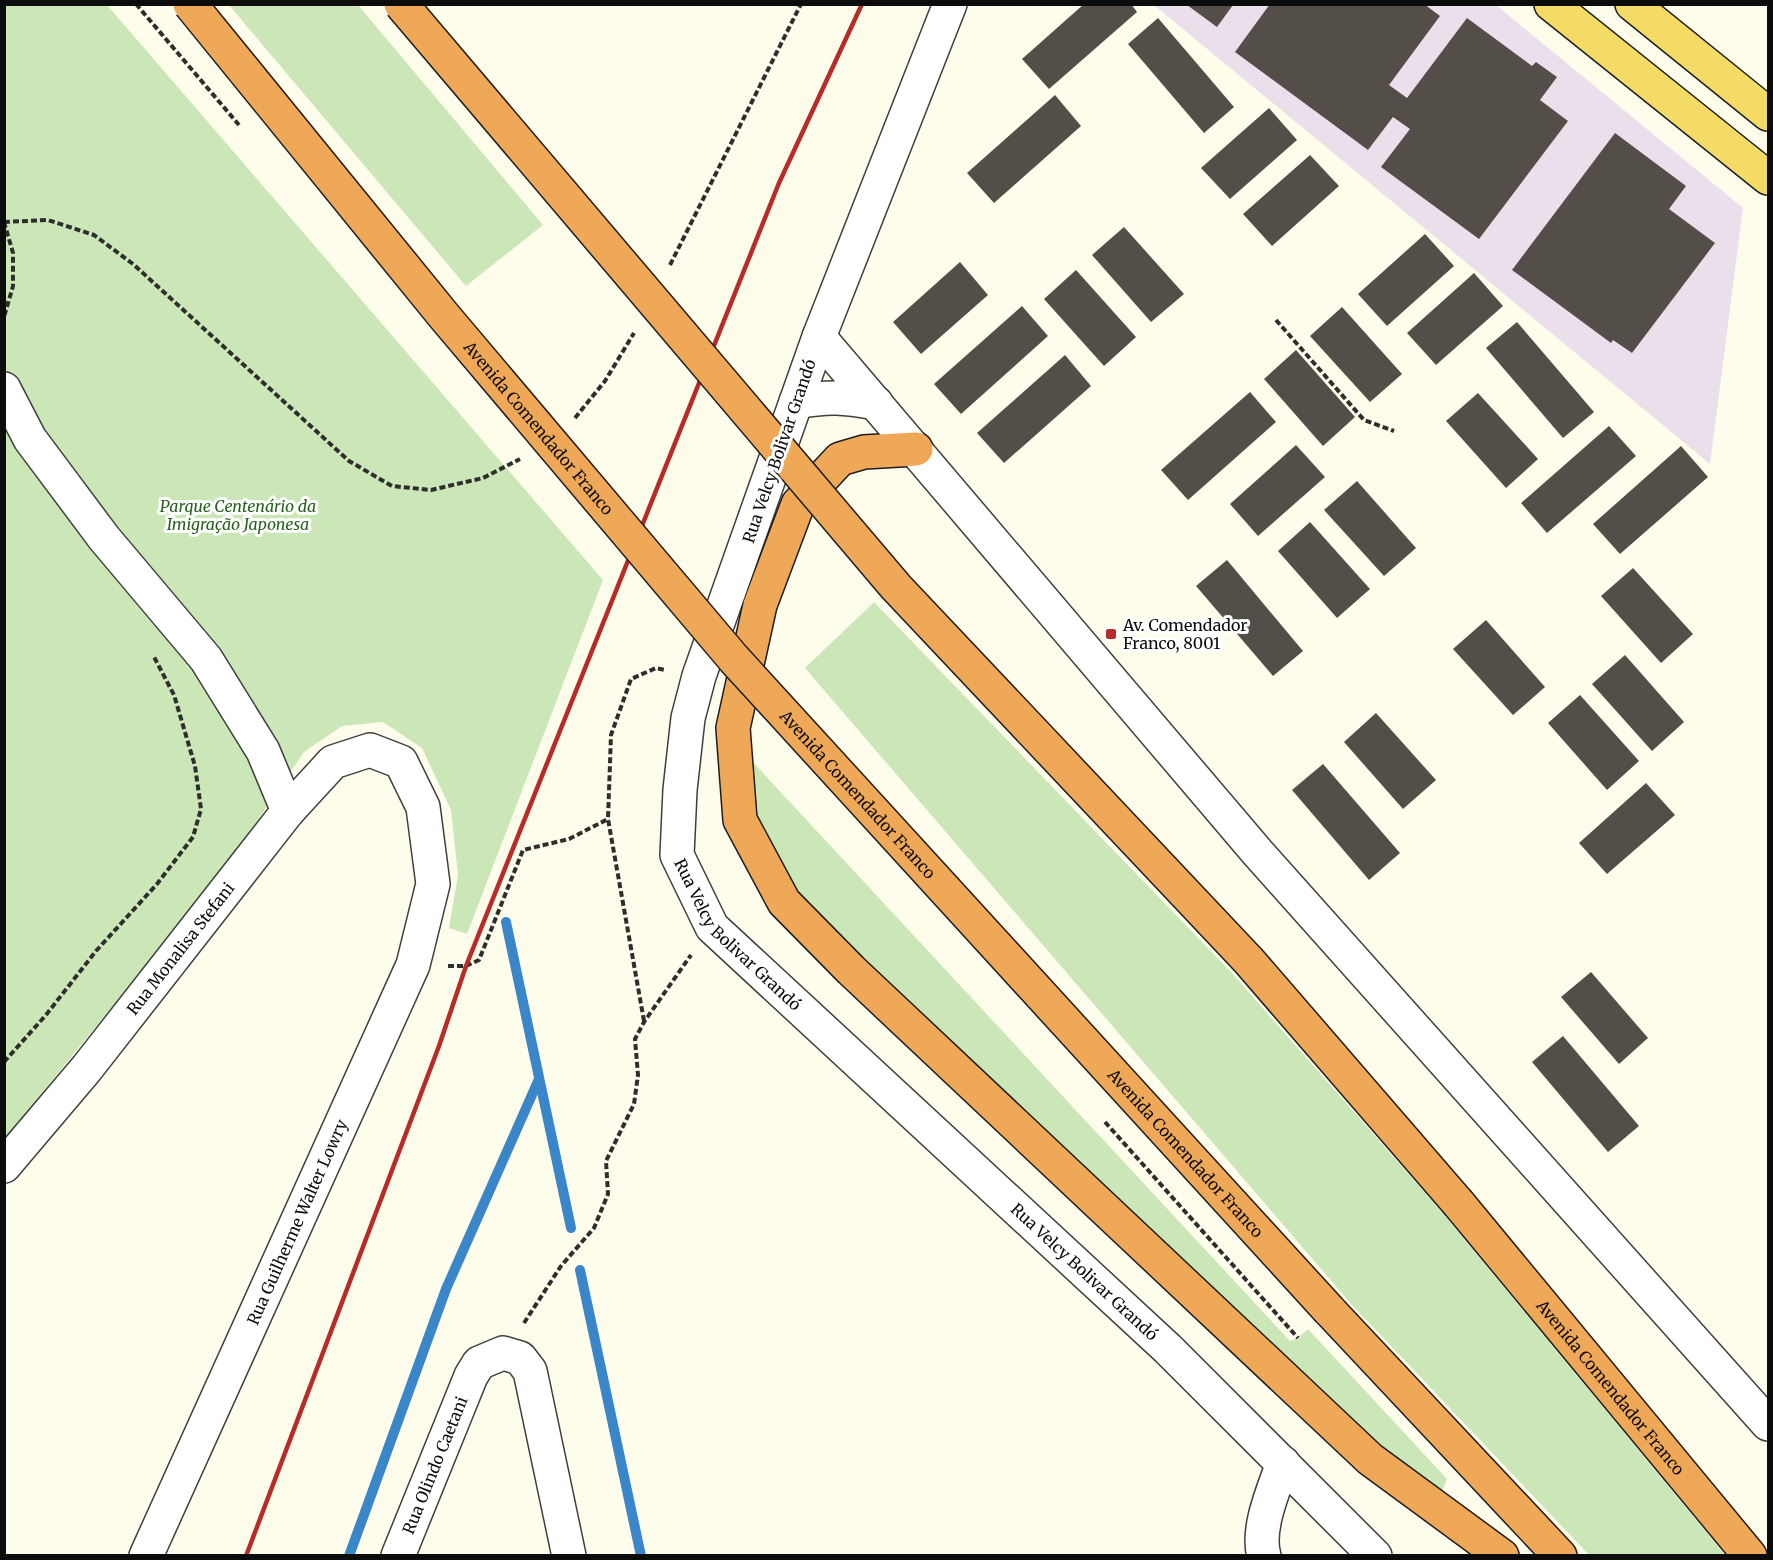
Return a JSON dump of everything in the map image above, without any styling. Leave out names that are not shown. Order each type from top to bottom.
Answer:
[{"type":"highway","name":"Avenida Comendador Franco","points":[[190,4],[444,316],[734,658],[1329,1310],[1560,1556]]},
{"type":"highway","name":"Avenida Comendador Franco","points":[[402,4],[896,587],[1249,961],[1459,1204],[1750,1556]]},
{"type":"highway","points":[[916,449],[864,452],[840,459],[798,504],[760,605],[733,728],[740,820],[784,902],[851,970],[1370,1459],[1502,1556]]},
{"type":"main road","points":[[1551,4],[1768,178]]},
{"type":"main road","points":[[1632,4],[1768,114]]},
{"type":"street","name":"Rua Velcy Bolivar Grandó","points":[[950,4],[819,337],[699,676],[688,718],[680,790],[677,855],[711,927],[1168,1349],[1376,1556]]},
{"type":"street","points":[[819,337],[1258,853],[1768,1424]]},
{"type":"street","points":[[4,389],[36,448],[104,538],[206,659],[263,751],[288,811]]},
{"type":"street","points":[[796,402],[844,397],[876,403]]},
{"type":"street","name":"Rua Monalisa Stefani","points":[[4,1166],[87,1068],[288,811],[333,762],[370,750],[401,762],[423,807],[433,884]]},
{"type":"street","name":"Rua Guilherme Walter Lowry","points":[[146,1556],[412,965],[433,884]]},
{"type":"street","points":[[503,1353],[520,1358],[530,1371],[569,1556]]},
{"type":"street","name":"Rua Olindo Caetani","points":[[398,1556],[471,1376],[478,1363],[503,1353]]},
{"type":"street","points":[[1264,1556],[1261,1546],[1267,1510],[1283,1463]]},
{"type":"path","points":[[4,222],[13,253],[13,286],[4,317]]},
{"type":"path","points":[[1276,320],[1364,420],[1394,431]]},
{"type":"path","points":[[4,1062],[46,1015],[96,951],[157,884],[193,837],[201,809],[195,766],[174,695],[149,647]]},
{"type":"path","points":[[644,1022],[608,819],[611,735],[631,679],[656,668],[699,676]]},
{"type":"path","points":[[412,965],[466,966],[479,960],[523,850],[569,839],[608,819]]},
{"type":"path","points":[[503,1353],[561,1266],[594,1228],[608,1194],[606,1161],[634,1104],[638,1075],[635,1039],[644,1022],[711,927]]},
{"type":"shaded area","points":[[1154,5],[1496,5],[1743,208],[1710,464]]},
{"type":"green space","name":"Parque Centenário da Imigração Japonesa","points":[[5,5],[107,5],[603,580],[467,934],[449,928],[458,875],[451,810],[422,748],[383,722],[342,726],[304,752],[222,872],[5,1138]]},
{"type":"green space","points":[[229,5],[358,5],[543,225],[466,286]]},
{"type":"green space","points":[[874,602],[1231,972],[1440,1210],[1725,1555],[1589,1555],[1352,1305],[805,668]]},
{"type":"green space","points":[[750,759],[1290,1341],[1298,1338],[1308,1329],[1447,1479],[1442,1492],[1382,1447],[815,913],[755,842]]},
{"type":"building","points":[[1084,4],[1131,4],[1137,12],[1049,89],[1022,59]]},
{"type":"building","points":[[1270,4],[1424,4],[1440,16],[1389,85],[1407,98],[1467,18],[1532,66],[1536,62],[1557,77],[1540,100],[1568,121],[1479,239],[1381,167],[1410,129],[1393,117],[1368,150],[1235,52]]},
{"type":"building","points":[[1187,5],[1233,5],[1217,27]]},
{"type":"building","points":[[1158,18],[1234,107],[1204,133],[1128,44]]},
{"type":"building","points":[[1055,95],[1081,126],[994,203],[967,173]]},
{"type":"building","points":[[1269,108],[1297,140],[1230,199],[1201,168]]},
{"type":"building","points":[[1615,133],[1686,186],[1669,209],[1715,243],[1632,353],[1613,340],[1611,343],[1512,270]]},
{"type":"building","points":[[1310,155],[1339,186],[1272,246],[1243,214]]},
{"type":"building","points":[[1124,227],[1184,294],[1151,322],[1092,255]]},
{"type":"building","points":[[1425,234],[1454,266],[1387,326],[1358,294]]},
{"type":"building","points":[[960,262],[988,295],[921,354],[893,322]]},
{"type":"building","points":[[1076,270],[1136,337],[1104,366],[1044,299]]},
{"type":"building","points":[[1474,273],[1503,306],[1436,365],[1407,333]]},
{"type":"building","points":[[1022,306],[1048,336],[961,414],[934,384]]},
{"type":"building","points":[[1342,307],[1402,374],[1370,402],[1310,336]]},
{"type":"building","points":[[1517,322],[1594,412],[1563,438],[1486,348]]},
{"type":"building","points":[[1296,350],[1355,417],[1323,446],[1264,379]]},
{"type":"building","points":[[1065,355],[1091,386],[1004,463],[977,433]]},
{"type":"building","points":[[1250,392],[1276,422],[1188,500],[1161,470]]},
{"type":"building","points":[[1478,393],[1538,459],[1506,488],[1446,421]]},
{"type":"building","points":[[1609,426],[1636,456],[1547,533],[1521,503]]},
{"type":"building","points":[[1296,445],[1325,477],[1258,536],[1230,504]]},
{"type":"building","points":[[1681,446],[1708,477],[1620,554],[1593,524]]},
{"type":"building","points":[[1357,481],[1416,548],[1384,576],[1324,510]]},
{"type":"building","points":[[1310,522],[1370,589],[1337,618],[1278,551]]},
{"type":"building","points":[[1227,560],[1303,651],[1273,676],[1196,586]]},
{"type":"building","points":[[1633,568],[1693,634],[1661,663],[1601,596]]},
{"type":"building","points":[[1486,620],[1545,687],[1513,715],[1453,649]]},
{"type":"building","points":[[1625,655],[1684,722],[1652,751],[1592,684]]},
{"type":"building","points":[[1580,695],[1639,761],[1607,790],[1548,723]]},
{"type":"building","points":[[1376,713],[1436,780],[1403,809],[1344,742]]},
{"type":"building","points":[[1323,764],[1400,853],[1369,880],[1292,790]]},
{"type":"building","points":[[1646,783],[1675,815],[1607,874],[1579,843]]},
{"type":"building","points":[[1591,972],[1648,1038],[1619,1064],[1561,997]]},
{"type":"building","points":[[1563,1036],[1639,1126],[1608,1152],[1532,1062]]},
{"type":"waterway","points":[[506,922],[571,1228]]},
{"type":"waterway","points":[[349,1556],[446,1289],[539,1079]]},
{"type":"waterway","points":[[580,1270],[641,1556]]},
{"type":"railway","points":[[246,1556],[439,1046],[466,966],[779,183],[862,4]]},
{"type":"place","name":"Av. Comendador Franco, 8001","points":[[1111,634]]}]
